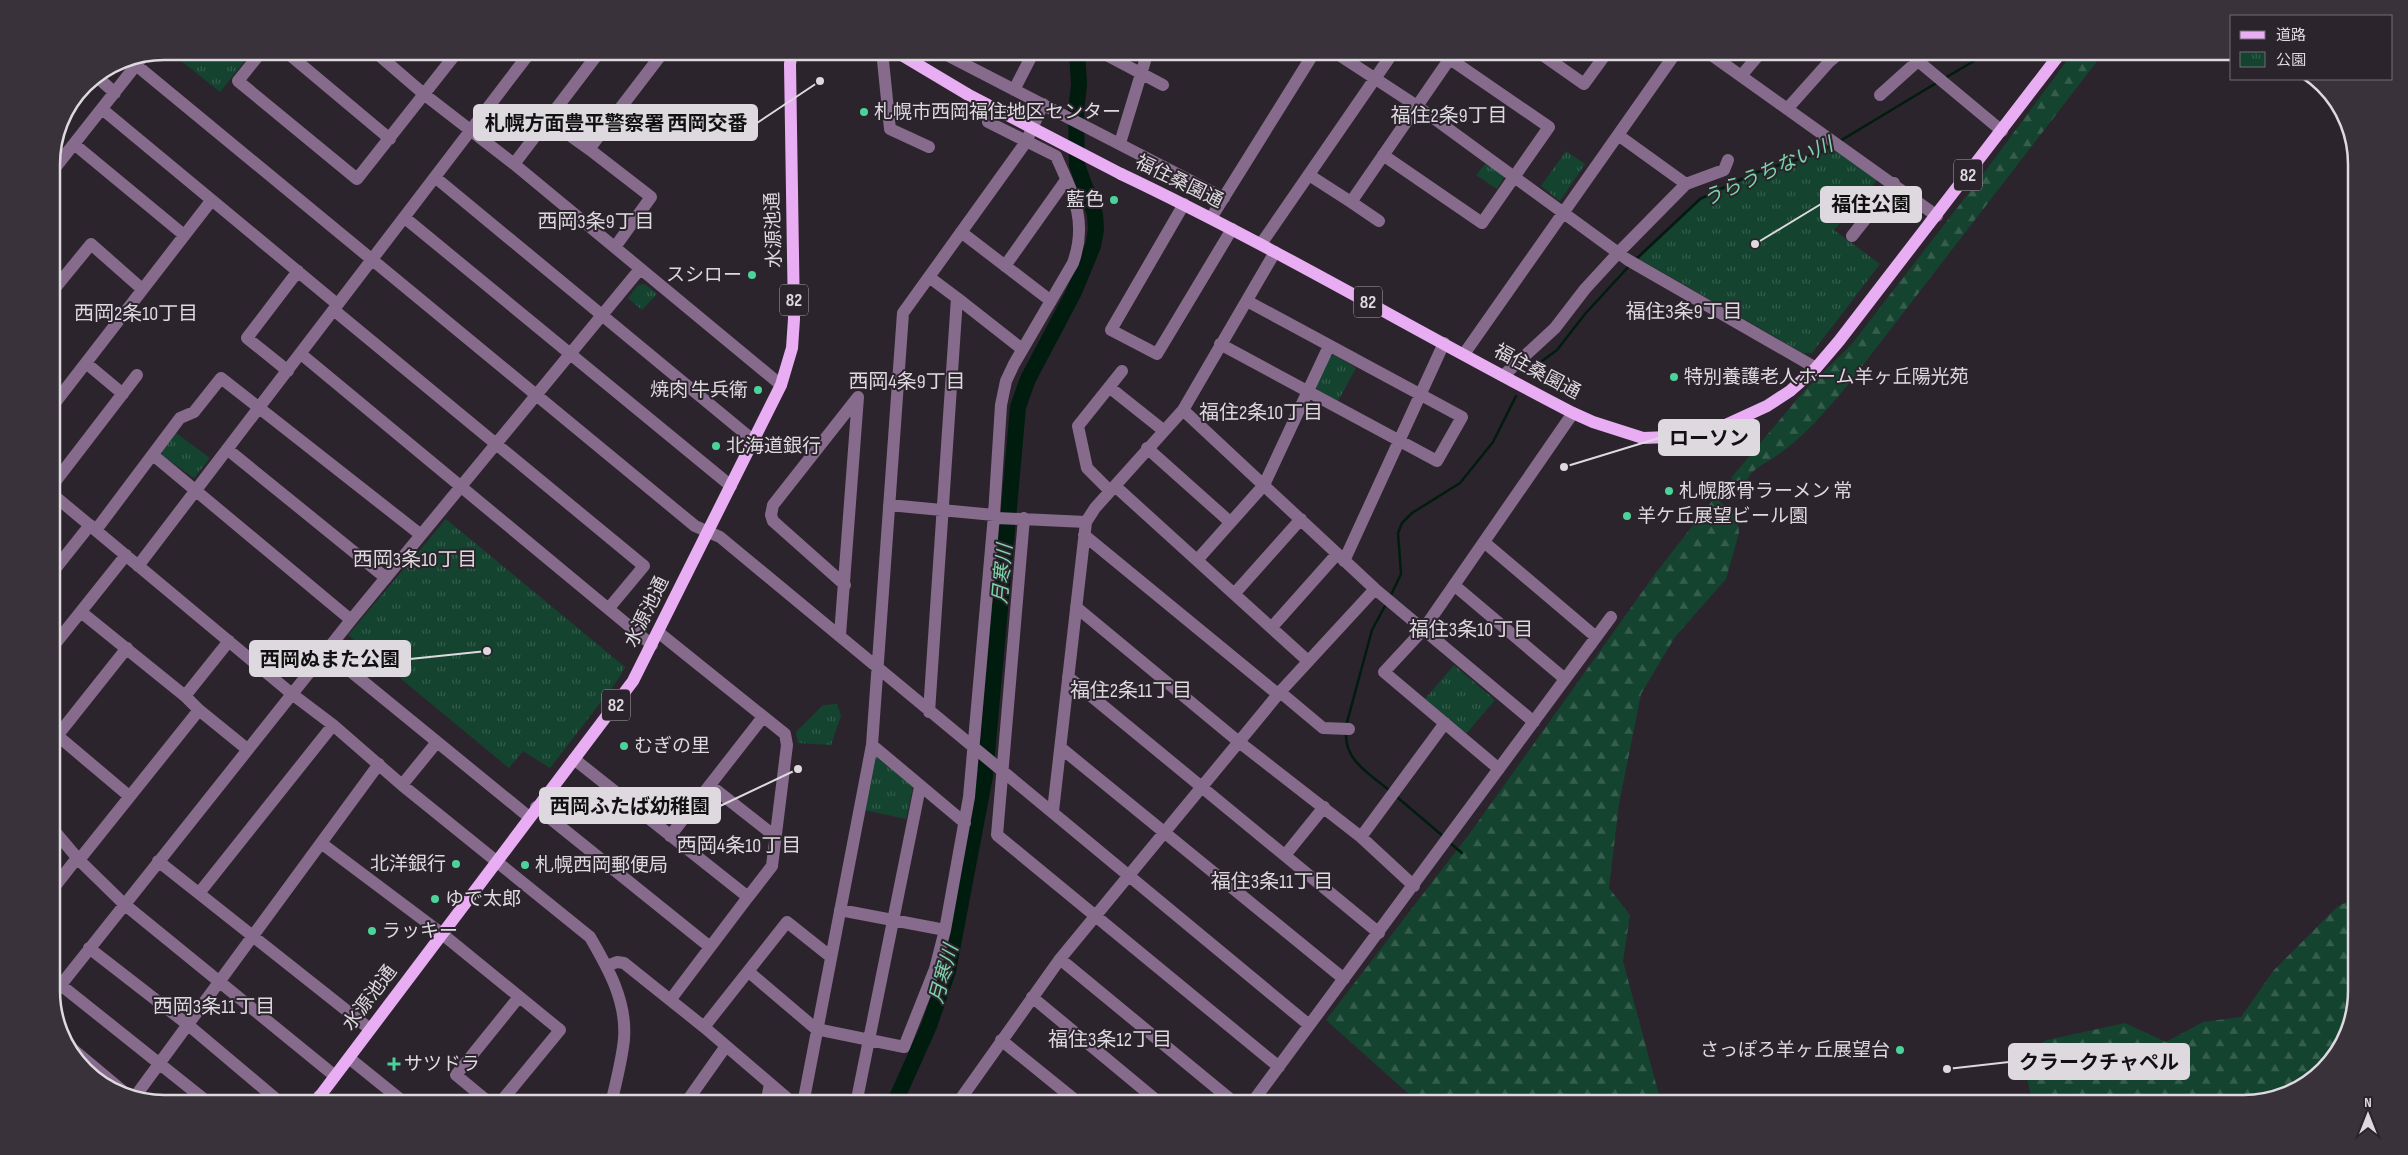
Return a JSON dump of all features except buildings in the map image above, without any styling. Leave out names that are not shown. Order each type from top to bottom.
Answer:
[{"type":"main road","name":"水源池通","points":[[324,1095],[335,1076],[441,933],[633,681],[781,385],[792,348],[794,318],[790,156],[791,60]]},
{"type":"main road","name":"福住桑園通","points":[[912,60],[966,94],[1261,244],[1573,413],[1593,422],[1643,438],[1695,436],[1719,428],[1766,406],[1790,391],[1816,368],[1937,216],[2055,60]]},
{"type":"street","points":[[255,60],[238,80],[357,179],[451,60]]},
{"type":"street","points":[[296,60],[390,139]]},
{"type":"street","points":[[392,60],[425,95],[514,164],[781,385]]},
{"type":"street","points":[[138,566],[194,490],[288,371],[524,60]]},
{"type":"street","points":[[514,164],[547,118],[593,60]]},
{"type":"street","points":[[589,149],[657,60]]},
{"type":"street","points":[[883,60],[890,129],[929,148]]},
{"type":"street","points":[[966,60],[1014,90],[1224,198]]},
{"type":"street","points":[[1014,90],[1029,60]]},
{"type":"street","points":[[1115,60],[1163,86]]},
{"type":"street","points":[[1120,143],[1145,60]]},
{"type":"street","points":[[1211,218],[1309,60]]},
{"type":"street","points":[[1347,60],[1417,106],[1628,259],[1816,368]]},
{"type":"street","points":[[1261,244],[1388,60]]},
{"type":"street","points":[[1350,202],[1449,60]]},
{"type":"street","points":[[1384,155],[1482,223],[1549,127],[1459,60]]},
{"type":"street","points":[[1550,60],[1584,84],[1601,60]]},
{"type":"street","points":[[1464,354],[1671,60]]},
{"type":"street","points":[[1719,60],[1894,183],[1937,216]]},
{"type":"street","points":[[1741,76],[1754,60]]},
{"type":"street","points":[[1787,109],[1831,60]]},
{"type":"street","points":[[1880,95],[1918,61],[2002,132]]},
{"type":"street","points":[[143,62],[372,260],[536,396],[695,526],[720,537],[877,666],[929,712],[1000,767],[1310,1025]]},
{"type":"street","points":[[60,162],[137,64]]},
{"type":"street","points":[[101,81],[115,93]]},
{"type":"street","points":[[805,1095],[872,745],[903,312],[1026,142],[1043,104]]},
{"type":"street","points":[[102,109],[298,271],[336,307],[496,444],[644,566],[609,608]]},
{"type":"street","points":[[547,118],[651,197],[615,247]]},
{"type":"street","points":[[749,972],[816,1030],[904,1047],[935,969],[945,930],[965,823],[975,747],[996,516],[1001,405],[1006,382],[1022,349],[1073,263],[1079,248],[1081,228],[1074,199],[1056,156],[988,122]]},
{"type":"street","points":[[1618,134],[1686,184]]},
{"type":"street","points":[[74,144],[184,235]]},
{"type":"street","points":[[1502,376],[1555,328],[1585,289],[1628,259],[1686,184],[1724,170],[1728,160]]},
{"type":"street","points":[[1309,175],[1379,221]]},
{"type":"street","points":[[436,178],[753,440]]},
{"type":"street","points":[[1005,266],[1066,180]]},
{"type":"street","points":[[1852,236],[1894,183]]},
{"type":"street","points":[[60,397],[211,200]]},
{"type":"street","points":[[1184,204],[1111,330],[1157,354],[1232,229]]},
{"type":"street","points":[[405,218],[731,486]]},
{"type":"street","points":[[961,232],[1052,301]]},
{"type":"street","points":[[60,283],[91,244],[142,289]]},
{"type":"street","points":[[1053,811],[1085,529],[1113,488],[1183,410],[1275,252]]},
{"type":"street","points":[[60,977],[89,948],[351,620],[603,316],[640,268]]},
{"type":"street","points":[[288,371],[247,338],[298,271]]},
{"type":"street","points":[[929,277],[1022,349]]},
{"type":"street","points":[[929,712],[957,298]]},
{"type":"street","points":[[1220,344],[1437,461],[1462,417],[1247,302]]},
{"type":"street","points":[[1272,627],[1341,558],[1444,343]]},
{"type":"street","points":[[1198,559],[1264,484],[1329,346]]},
{"type":"street","points":[[301,354],[652,645]]},
{"type":"street","points":[[86,363],[123,394]]},
{"type":"street","points":[[1122,371],[1078,426],[1087,468],[1198,559],[1308,661]]},
{"type":"street","points":[[60,477],[137,375]]},
{"type":"street","points":[[60,565],[153,455],[180,418],[194,412],[221,378],[421,535]]},
{"type":"street","points":[[1109,387],[1164,430]]},
{"type":"street","points":[[840,636],[845,586],[858,398],[771,510],[773,521],[845,586]]},
{"type":"street","points":[[1183,410],[1379,592],[1534,722]]},
{"type":"street","points":[[1499,769],[1384,672],[1423,630],[1573,413]]},
{"type":"street","points":[[1147,448],[1230,522]]},
{"type":"street","points":[[227,449],[386,578]]},
{"type":"street","points":[[153,455],[351,620]]},
{"type":"street","points":[[60,500],[292,694],[333,725],[402,785],[590,937],[607,966],[620,997],[624,1025],[622,1052],[613,1095]]},
{"type":"street","points":[[889,505],[1022,518],[1085,529],[1274,691],[1280,692],[1323,728],[1344,729]]},
{"type":"street","points":[[1022,518],[1000,767],[997,835],[1279,1067]]},
{"type":"street","points":[[1235,593],[1301,519]]},
{"type":"street","points":[[1484,542],[1596,637]]},
{"type":"street","points":[[60,639],[126,555]]},
{"type":"street","points":[[1454,585],[1566,679]]},
{"type":"street","points":[[963,1095],[1060,959],[1280,692],[1308,661],[1379,592]]},
{"type":"street","points":[[1076,607],[1239,742],[1361,837],[1414,886]]},
{"type":"street","points":[[81,612],[185,696],[247,750]]},
{"type":"street","points":[[1258,1095],[1611,617]]},
{"type":"street","points":[[658,632],[785,734],[787,745],[772,866],[671,1000]]},
{"type":"street","points":[[185,696],[229,641]]},
{"type":"street","points":[[60,727],[126,648]]},
{"type":"street","points":[[327,652],[437,742],[533,812],[710,947]]},
{"type":"street","points":[[1068,677],[1286,854],[1379,933]]},
{"type":"street","points":[[60,880],[199,710]]},
{"type":"street","points":[[670,836],[711,786],[763,717]]},
{"type":"street","points":[[1361,837],[1445,723]]},
{"type":"street","points":[[200,892],[333,725]]},
{"type":"street","points":[[60,739],[129,796]]},
{"type":"street","points":[[402,785],[437,742]]},
{"type":"street","points":[[872,745],[965,823]]},
{"type":"street","points":[[1061,748],[1344,980]]},
{"type":"street","points":[[574,759],[748,897]]},
{"type":"street","points":[[137,1092],[160,1063],[218,980],[379,764]]},
{"type":"street","points":[[711,786],[776,837]]},
{"type":"street","points":[[858,1095],[920,787]]},
{"type":"street","points":[[1286,854],[1324,807]]},
{"type":"street","points":[[60,838],[78,859],[124,904],[335,1076]]},
{"type":"street","points":[[320,843],[441,933],[560,1030],[506,1095]]},
{"type":"street","points":[[158,861],[200,892],[370,1029]]},
{"type":"street","points":[[840,910],[945,930]]},
{"type":"street","points":[[704,1027],[788,922],[831,957]]},
{"type":"street","points":[[89,948],[187,1024],[271,1095]]},
{"type":"street","points":[[1060,959],[1225,1095]]},
{"type":"street","points":[[607,966],[616,962],[624,963],[704,1027],[783,1095]]},
{"type":"street","points":[[60,984],[199,1095]]},
{"type":"street","points":[[1032,996],[1150,1095]]},
{"type":"street","points":[[480,1095],[456,1075],[519,997]]},
{"type":"street","points":[[1001,1040],[1069,1095]]},
{"type":"street","points":[[692,1095],[726,1046]]},
{"type":"street","points":[[83,1058],[113,1081]]},
{"type":"street","points":[[349,1058],[395,1095]]},
{"type":"street","points":[[768,1095],[770,1084]]},
{"type":"green space","points":[[180,60],[245,60],[220,92]]},
{"type":"green space","points":[[2067,60],[2098,60],[1843,391],[1802,435],[1755,470],[1747,480],[1735,481],[1731,478],[1804,391],[1851,345],[1978,181]]},
{"type":"green space","points":[[1837,147],[1878,179],[1834,230],[1880,264],[1812,353],[1803,353],[1639,259],[1701,200],[1755,175]]},
{"type":"green space","points":[[1566,151],[1585,164],[1560,201],[1541,186]]},
{"type":"green space","points":[[1487,162],[1503,172],[1504,177],[1497,189],[1476,175]]},
{"type":"green space","points":[[645,284],[657,294],[642,310],[628,298],[638,285]]},
{"type":"green space","points":[[1334,355],[1356,368],[1338,401],[1318,390],[1316,386],[1330,356]]},
{"type":"green space","points":[[176,433],[210,458],[194,478],[163,456],[162,451]]},
{"type":"green space","points":[[1715,497],[1737,517],[1739,533],[1726,579],[1675,637],[1641,694],[1619,804],[1609,888],[1630,915],[1623,961],[1659,1095],[1410,1095],[1326,1020],[1470,833],[1655,574]]},
{"type":"green space","points":[[446,519],[625,667],[617,681],[550,768],[523,751],[509,768],[348,635]]},
{"type":"green space","points":[[1454,665],[1495,700],[1466,734],[1425,699]]},
{"type":"green space","points":[[837,704],[841,716],[831,745],[798,743],[796,732],[823,705]]},
{"type":"green space","points":[[873,749],[914,783],[906,819],[864,810]]},
{"type":"green space","points":[[2348,902],[2348,998],[2346,1012],[2343,1025],[2331,1049],[2302,1078],[2271,1091],[2244,1095],[2031,1095],[2023,1060],[2029,1049],[2047,1040],[2125,1023],[2166,1042],[2203,1022],[2241,1017],[2274,970],[2338,906]]},
{"type":"waterway","name":"月寒川","points":[[898,1095],[929,1026],[948,971],[985,776],[1018,407],[1028,379],[1074,292],[1093,246],[1096,230],[1095,214],[1077,165],[1076,111],[1079,85],[1078,60]]},
{"type":"waterway","name":"うらうちない川","points":[[1945,78],[1976,60]]},
{"type":"waterway","name":"うらうちない川","points":[[1840,141],[1938,82]]},
{"type":"waterway","name":"うらうちない川","points":[[1636,259],[1700,199],[1754,173],[1821,152],[1830,146]]},
{"type":"waterway","name":"うらうちない川","points":[[1530,370],[1557,350],[1585,314],[1630,265]]},
{"type":"waterway","name":"うらうちない川","points":[[1390,597],[1401,574],[1398,533],[1402,523],[1412,513],[1460,483],[1493,442],[1516,396]]},
{"type":"waterway","name":"うらうちない川","points":[[1346,726],[1372,630],[1386,604]]},
{"type":"waterway","name":"うらうちない川","points":[[1346,734],[1347,744],[1355,760],[1368,774],[1391,792]]},
{"type":"waterway","name":"うらうちない川","points":[[1397,797],[1444,837]]},
{"type":"waterway","name":"うらうちない川","points":[[1450,843],[1462,853]]},
{"type":"place","name":"札幌方面豊平警察署 西岡交番","points":[[820,81]]},
{"type":"place","name":"札幌市西岡福住地区センター","points":[[864,112]]},
{"type":"place","name":"藍色","points":[[1114,200]]},
{"type":"place","name":"福住公園","points":[[1755,244]]},
{"type":"place","name":"スシロー","points":[[752,275]]},
{"type":"place","name":"特別養護老人ホーム羊ヶ丘陽光苑","points":[[1674,377]]},
{"type":"place","name":"焼肉 牛兵衛","points":[[758,390]]},
{"type":"place","name":"北海道銀行","points":[[716,446]]},
{"type":"place","name":"ローソン","points":[[1564,467]]},
{"type":"place","name":"札幌豚骨ラーメン 常","points":[[1669,491]]},
{"type":"place","name":"羊ケ丘展望ビール園","points":[[1627,516]]},
{"type":"place","name":"西岡ぬまた公園","points":[[487,651]]},
{"type":"place","name":"むぎの里","points":[[624,746]]},
{"type":"place","name":"西岡ふたば幼稚園","points":[[798,769]]},
{"type":"place","name":"北洋銀行","points":[[456,864]]},
{"type":"place","name":"札幌西岡郵便局","points":[[525,865]]},
{"type":"place","name":"ゆで太郎","points":[[435,899]]},
{"type":"place","name":"ラッキー","points":[[372,931]]},
{"type":"place","name":"さっぽろ羊ヶ丘展望台","points":[[1900,1050]]},
{"type":"place","name":"サツドラ","points":[[394,1064]]},
{"type":"place","name":"クラークチャペル","points":[[1947,1069]]},
{"type":"district","name":"福住2条9丁目","points":[[1449,116]]},
{"type":"district","name":"西岡3条9丁目","points":[[596,222]]},
{"type":"district","name":"福住3条9丁目","points":[[1684,312]]},
{"type":"district","name":"西岡2条10丁目","points":[[136,314]]},
{"type":"district","name":"西岡4条9丁目","points":[[907,382]]},
{"type":"district","name":"福住2条10丁目","points":[[1261,413]]},
{"type":"district","name":"西岡3条10丁目","points":[[415,560]]},
{"type":"district","name":"福住3条10丁目","points":[[1471,630]]},
{"type":"district","name":"福住2条11丁目","points":[[1131,691]]},
{"type":"district","name":"西岡4条10丁目","points":[[739,846]]},
{"type":"district","name":"福住3条11丁目","points":[[1272,882]]},
{"type":"district","name":"西岡3条11丁目","points":[[214,1007]]},
{"type":"district","name":"福住3条12丁目","points":[[1110,1040]]}]
